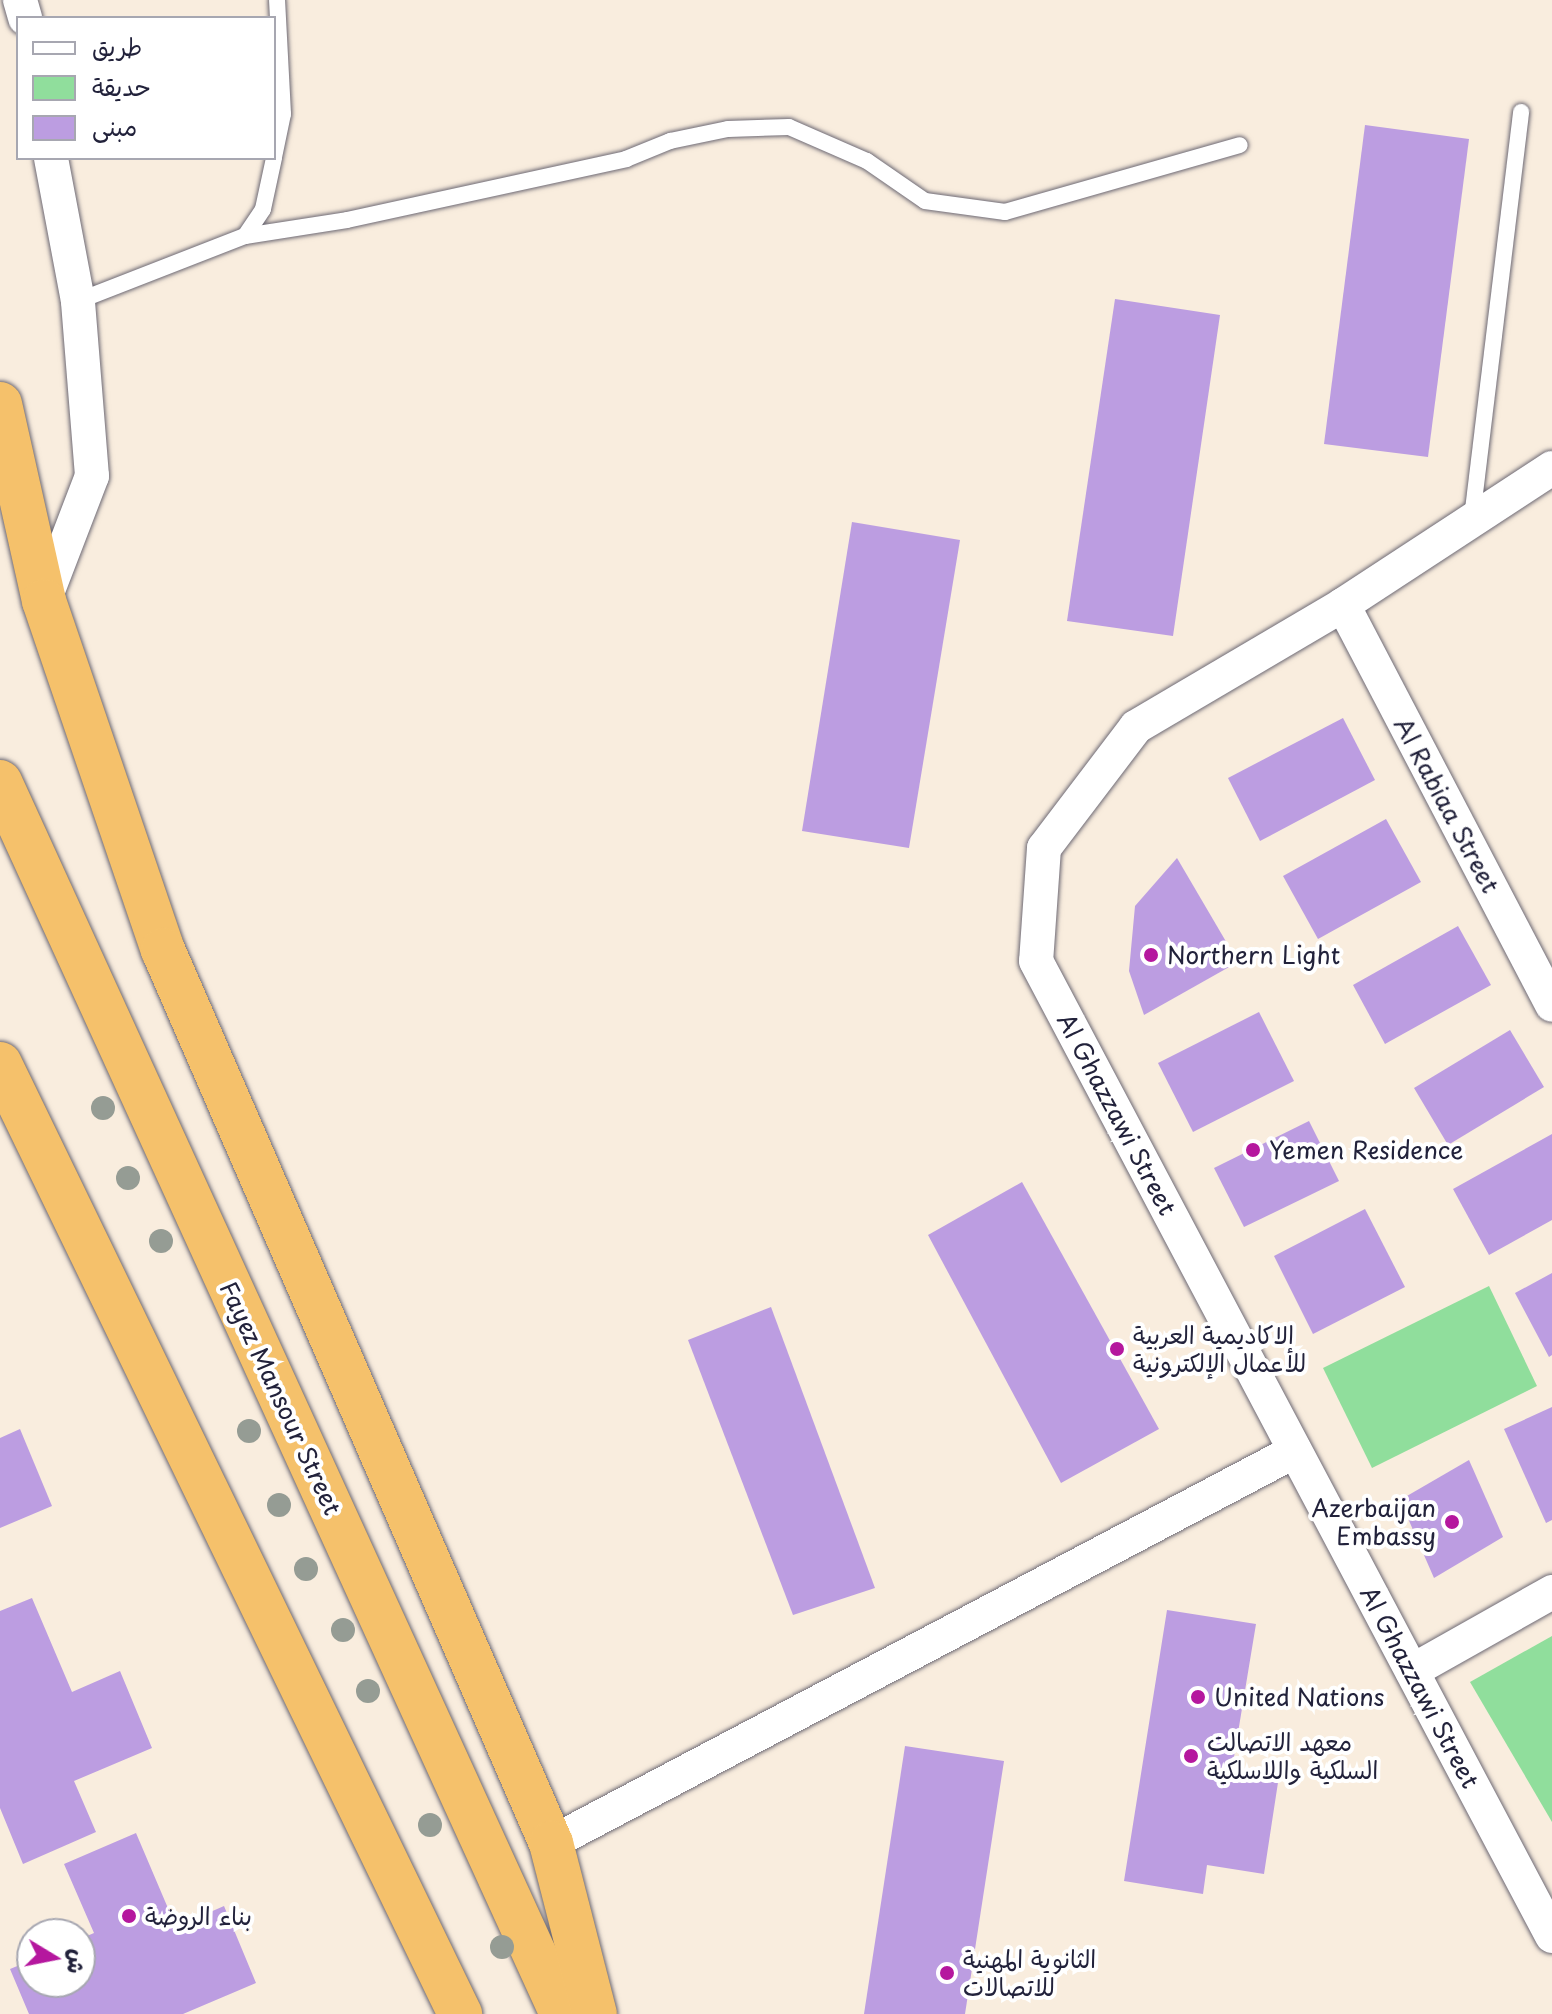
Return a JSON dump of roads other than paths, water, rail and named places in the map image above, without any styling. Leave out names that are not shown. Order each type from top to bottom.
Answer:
[{"type":"highway","points":[[0,404],[44,601],[163,950],[551,1843],[595,2014]]},
{"type":"highway","name":"Fayez Mansour Street","points":[[0,782],[562,2014]]},
{"type":"highway","points":[[0,1064],[460,2014]]},
{"type":"street","points":[[44,601],[92,476],[78,301],[51,160]]},
{"type":"street","name":"Al Ghazzawi Street","points":[[1552,468],[1343,605],[1136,727],[1044,848],[1036,961],[1552,1936]]},
{"type":"street","name":"Al Rabiaa Street","points":[[1343,605],[1552,1005]]},
{"type":"street","points":[[551,1843],[1295,1451]]},
{"type":"street","points":[[1412,1671],[1552,1592]]},
{"type":"lane","points":[[276,148],[283,114],[277,0]]},
{"type":"lane","points":[[1472,518],[1521,112]]},
{"type":"lane","points":[[78,301],[245,236],[347,220],[626,159],[670,141],[728,129],[789,127],[867,161],[925,201],[1005,212],[1240,145]]},
{"type":"lane","points":[[245,236],[263,209],[274,160]]},
{"type":"place","name":"Northern Light","points":[[1151,955]]},
{"type":"place","name":"Yemen Residence","points":[[1253,1150]]},
{"type":"place","name":"الاكاديمية العربية للأعمال الإلكترونية","points":[[1117,1349]]},
{"type":"place","name":"Azerbaijan Embassy","points":[[1452,1522]]},
{"type":"place","name":"United Nations","points":[[1198,1697]]},
{"type":"place","name":"معهد الاتصالت السلكية واللاسلكية","points":[[1191,1756]]},
{"type":"place","name":"بناء الروضة","points":[[129,1916]]},
{"type":"place","name":"الثانوية المهنية للاتصالات","points":[[947,1973]]}]
